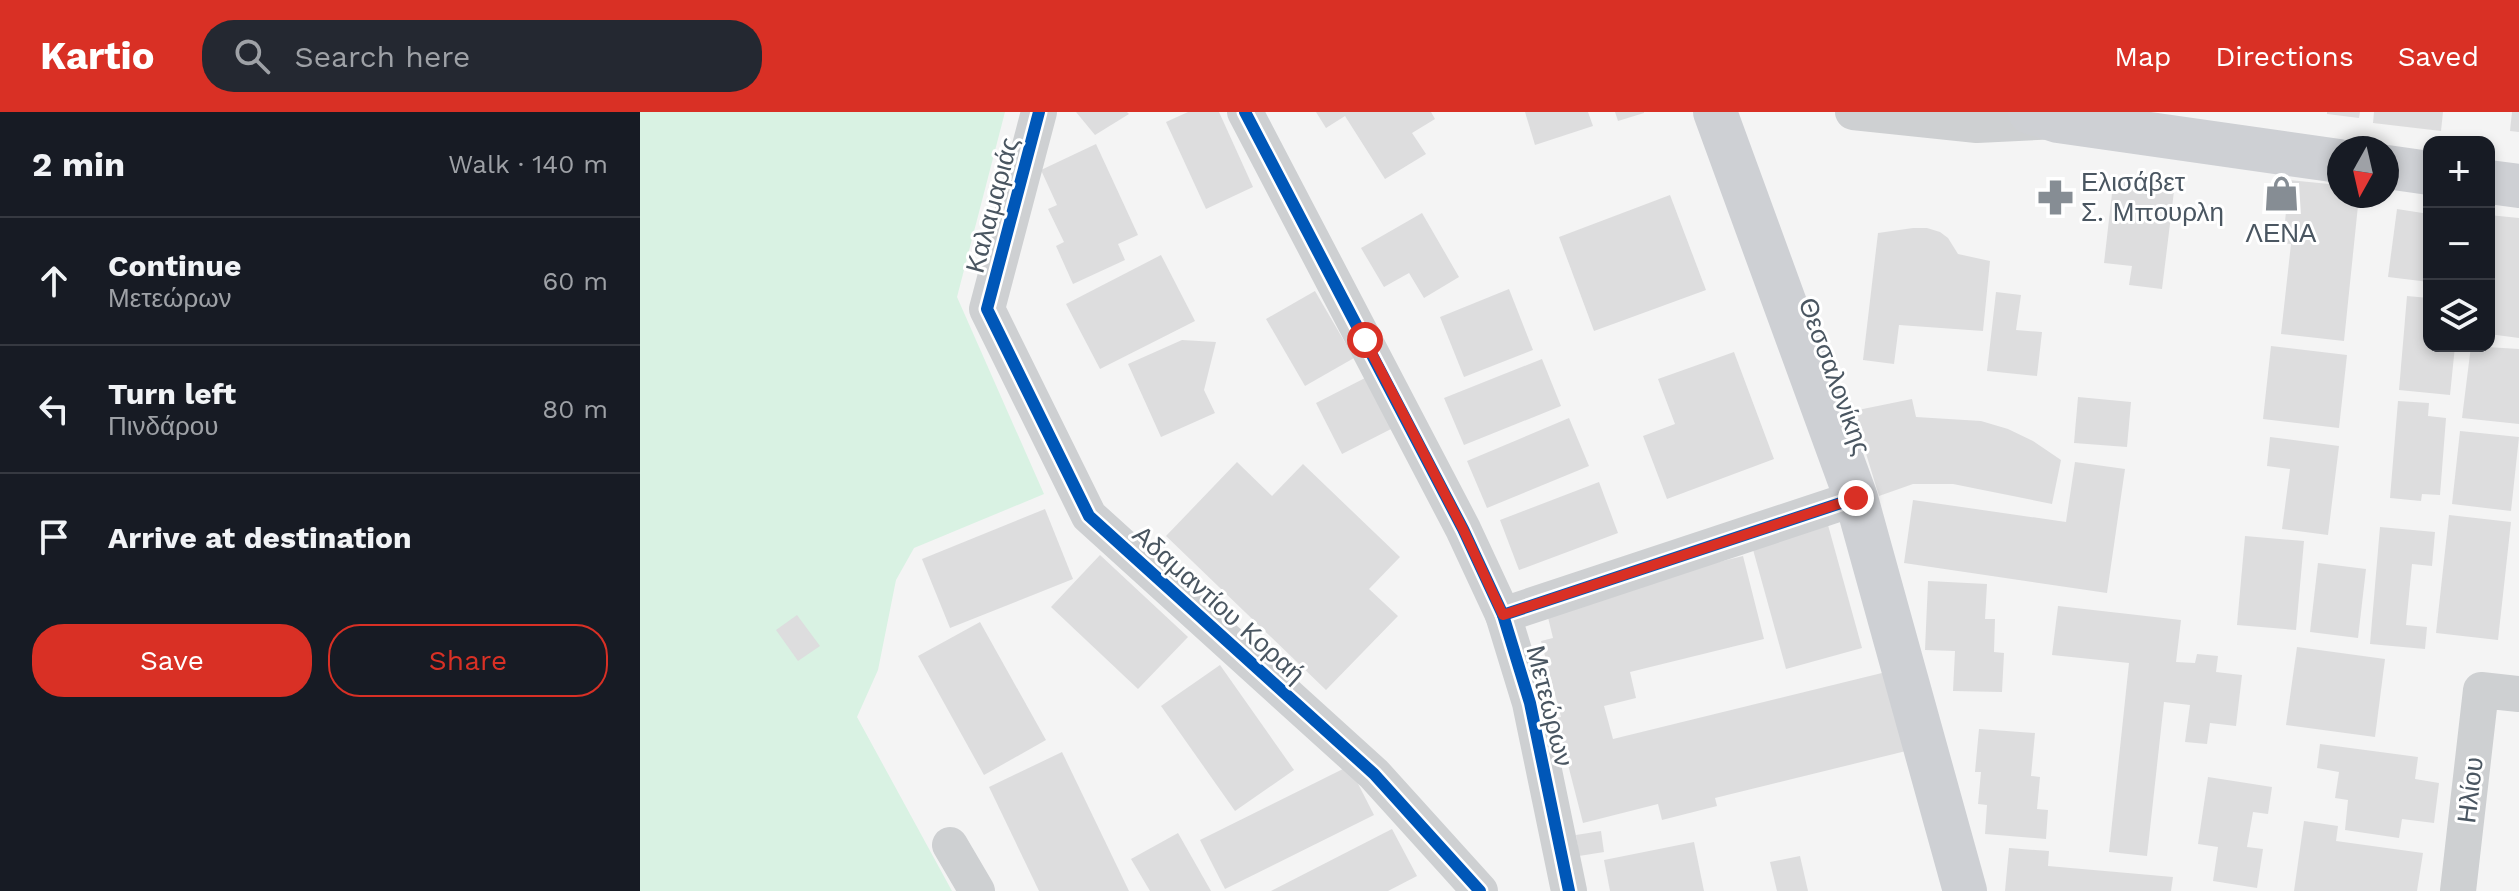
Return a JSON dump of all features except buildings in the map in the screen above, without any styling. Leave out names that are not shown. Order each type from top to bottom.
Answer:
[{"type":"main road","name":"Θεσσαλονίκης","points":[[1715,112],[1856,498],[1965,891]]},
{"type":"main road","points":[[2049,115],[2327,159]]},
{"type":"main road","points":[[2399,169],[2423,172]]},
{"type":"main road","points":[[2495,183],[2519,186]]},
{"type":"street","name":"Καλαμαριάς","points":[[987,309],[1039,112]]},
{"type":"street","name":"Μετεώρων","points":[[1245,112],[1456,516],[1503,615],[1530,703],[1569,891]]},
{"type":"street","points":[[1853,112],[1977,125],[2049,115]]},
{"type":"street","name":"Αδαμαντίου Κοραή","points":[[987,309],[1089,516],[1374,774],[1480,891]]},
{"type":"street","points":[[1503,615],[1856,498]]},
{"type":"street","name":"Ηλίου","points":[[2458,891],[2481,690],[2519,694]]},
{"type":"street","points":[[950,845],[977,891]]},
{"type":"green space","points":[[640,112],[1005,112],[957,297],[1044,494],[914,548],[896,580],[878,670],[857,717],[952,891],[640,891]]},
{"type":"cycle path","points":[[1039,112],[987,309],[1089,516],[1374,774],[1480,891]]},
{"type":"cycle path","points":[[1245,112],[1463,529],[1503,615],[1530,703],[1569,891]]},
{"type":"cycle path","points":[[1503,615],[1856,498]]},
{"type":"place","name":"ΛΕΝΑ","points":[[2281,194]]},
{"type":"place","name":"Ελισάβετ Σ. Μπουρλη","points":[[2055,197]]},
{"type":"route","points":[[1365,340],[1463,529],[1503,615],[1856,498]]}]
